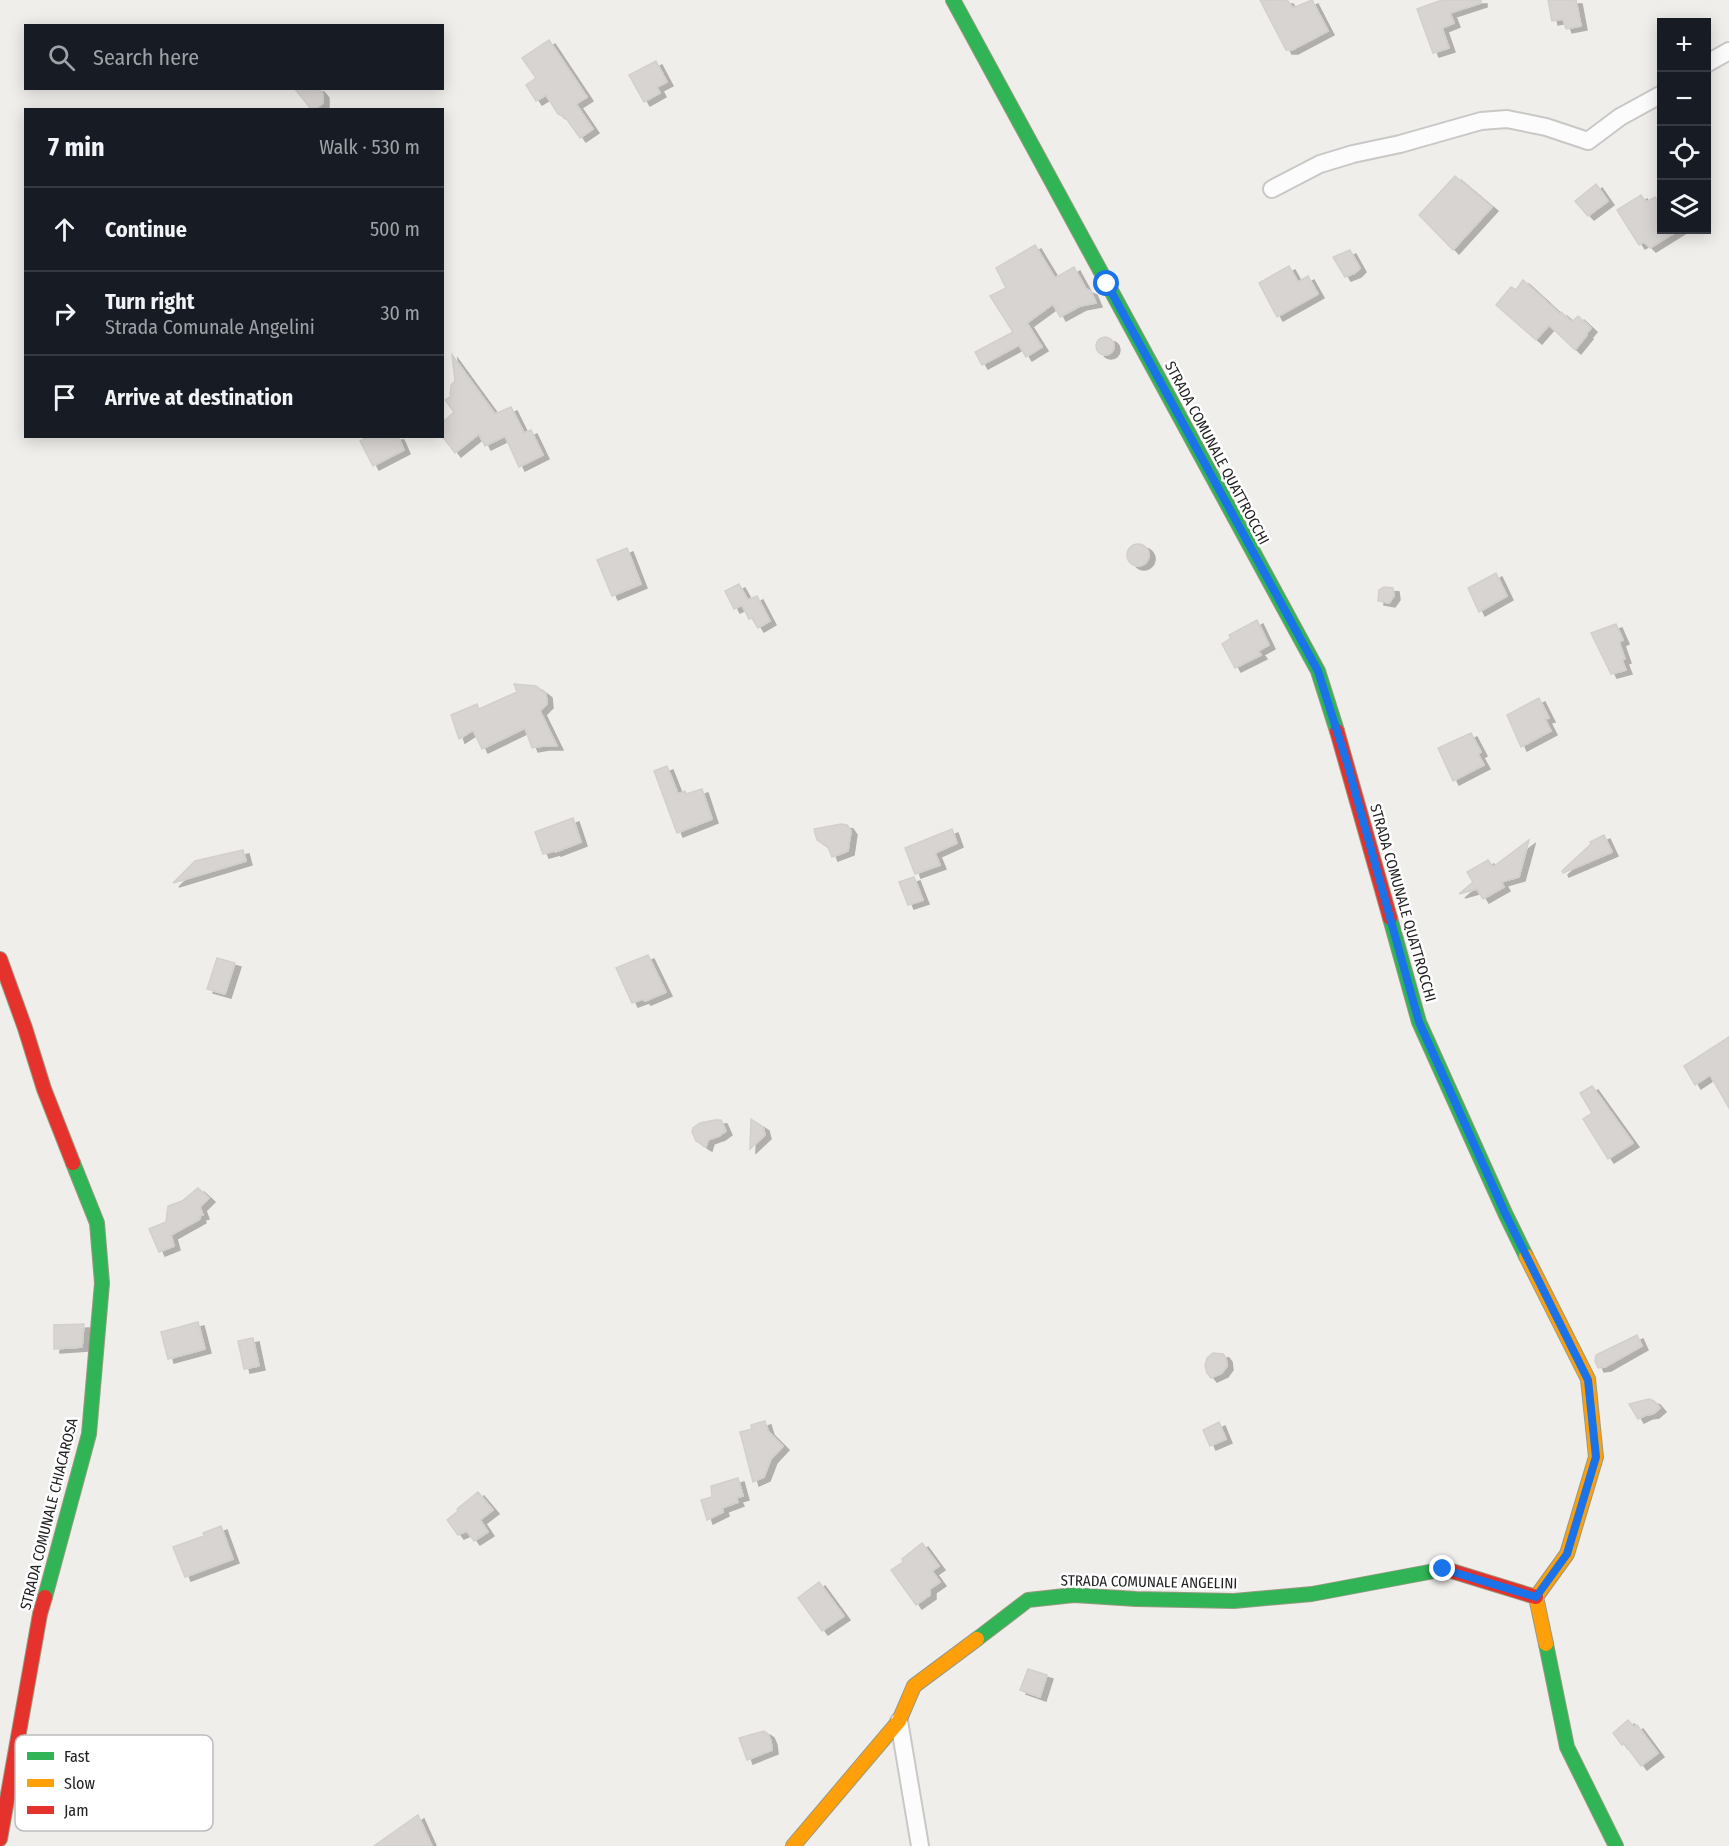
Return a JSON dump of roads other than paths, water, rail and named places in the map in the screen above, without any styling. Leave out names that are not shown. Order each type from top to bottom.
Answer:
[{"type":"street","name":"STRADA COMUNALE QUATTROCCHI","points":[[953,0],[1318,671],[1347,763],[1419,1022],[1505,1213],[1588,1380],[1596,1457],[1567,1554],[1536,1597]]},
{"type":"street","points":[[1711,62],[1729,51]]},
{"type":"street","points":[[1272,189],[1320,164],[1482,121],[1507,118],[1546,127],[1588,141],[1620,117],[1657,97]]},
{"type":"street","name":"STRADA COMUNALE CHIACAROSA","points":[[0,959],[44,1089],[97,1223],[102,1283],[89,1434],[40,1614],[18,1735]]},
{"type":"street","name":"STRADA COMUNALE ANGELINI","points":[[793,1846],[899,1721],[914,1686],[1028,1600],[1074,1595],[1234,1601],[1312,1594],[1443,1569],[1536,1597]]},
{"type":"street","points":[[1536,1597],[1567,1747],[1616,1846]]},
{"type":"street","points":[[899,1721],[920,1846]]},
{"type":"street","name":"STRADA COMUNALE CHIACAROSA","points":[[0,1839],[15,1755]]}]
